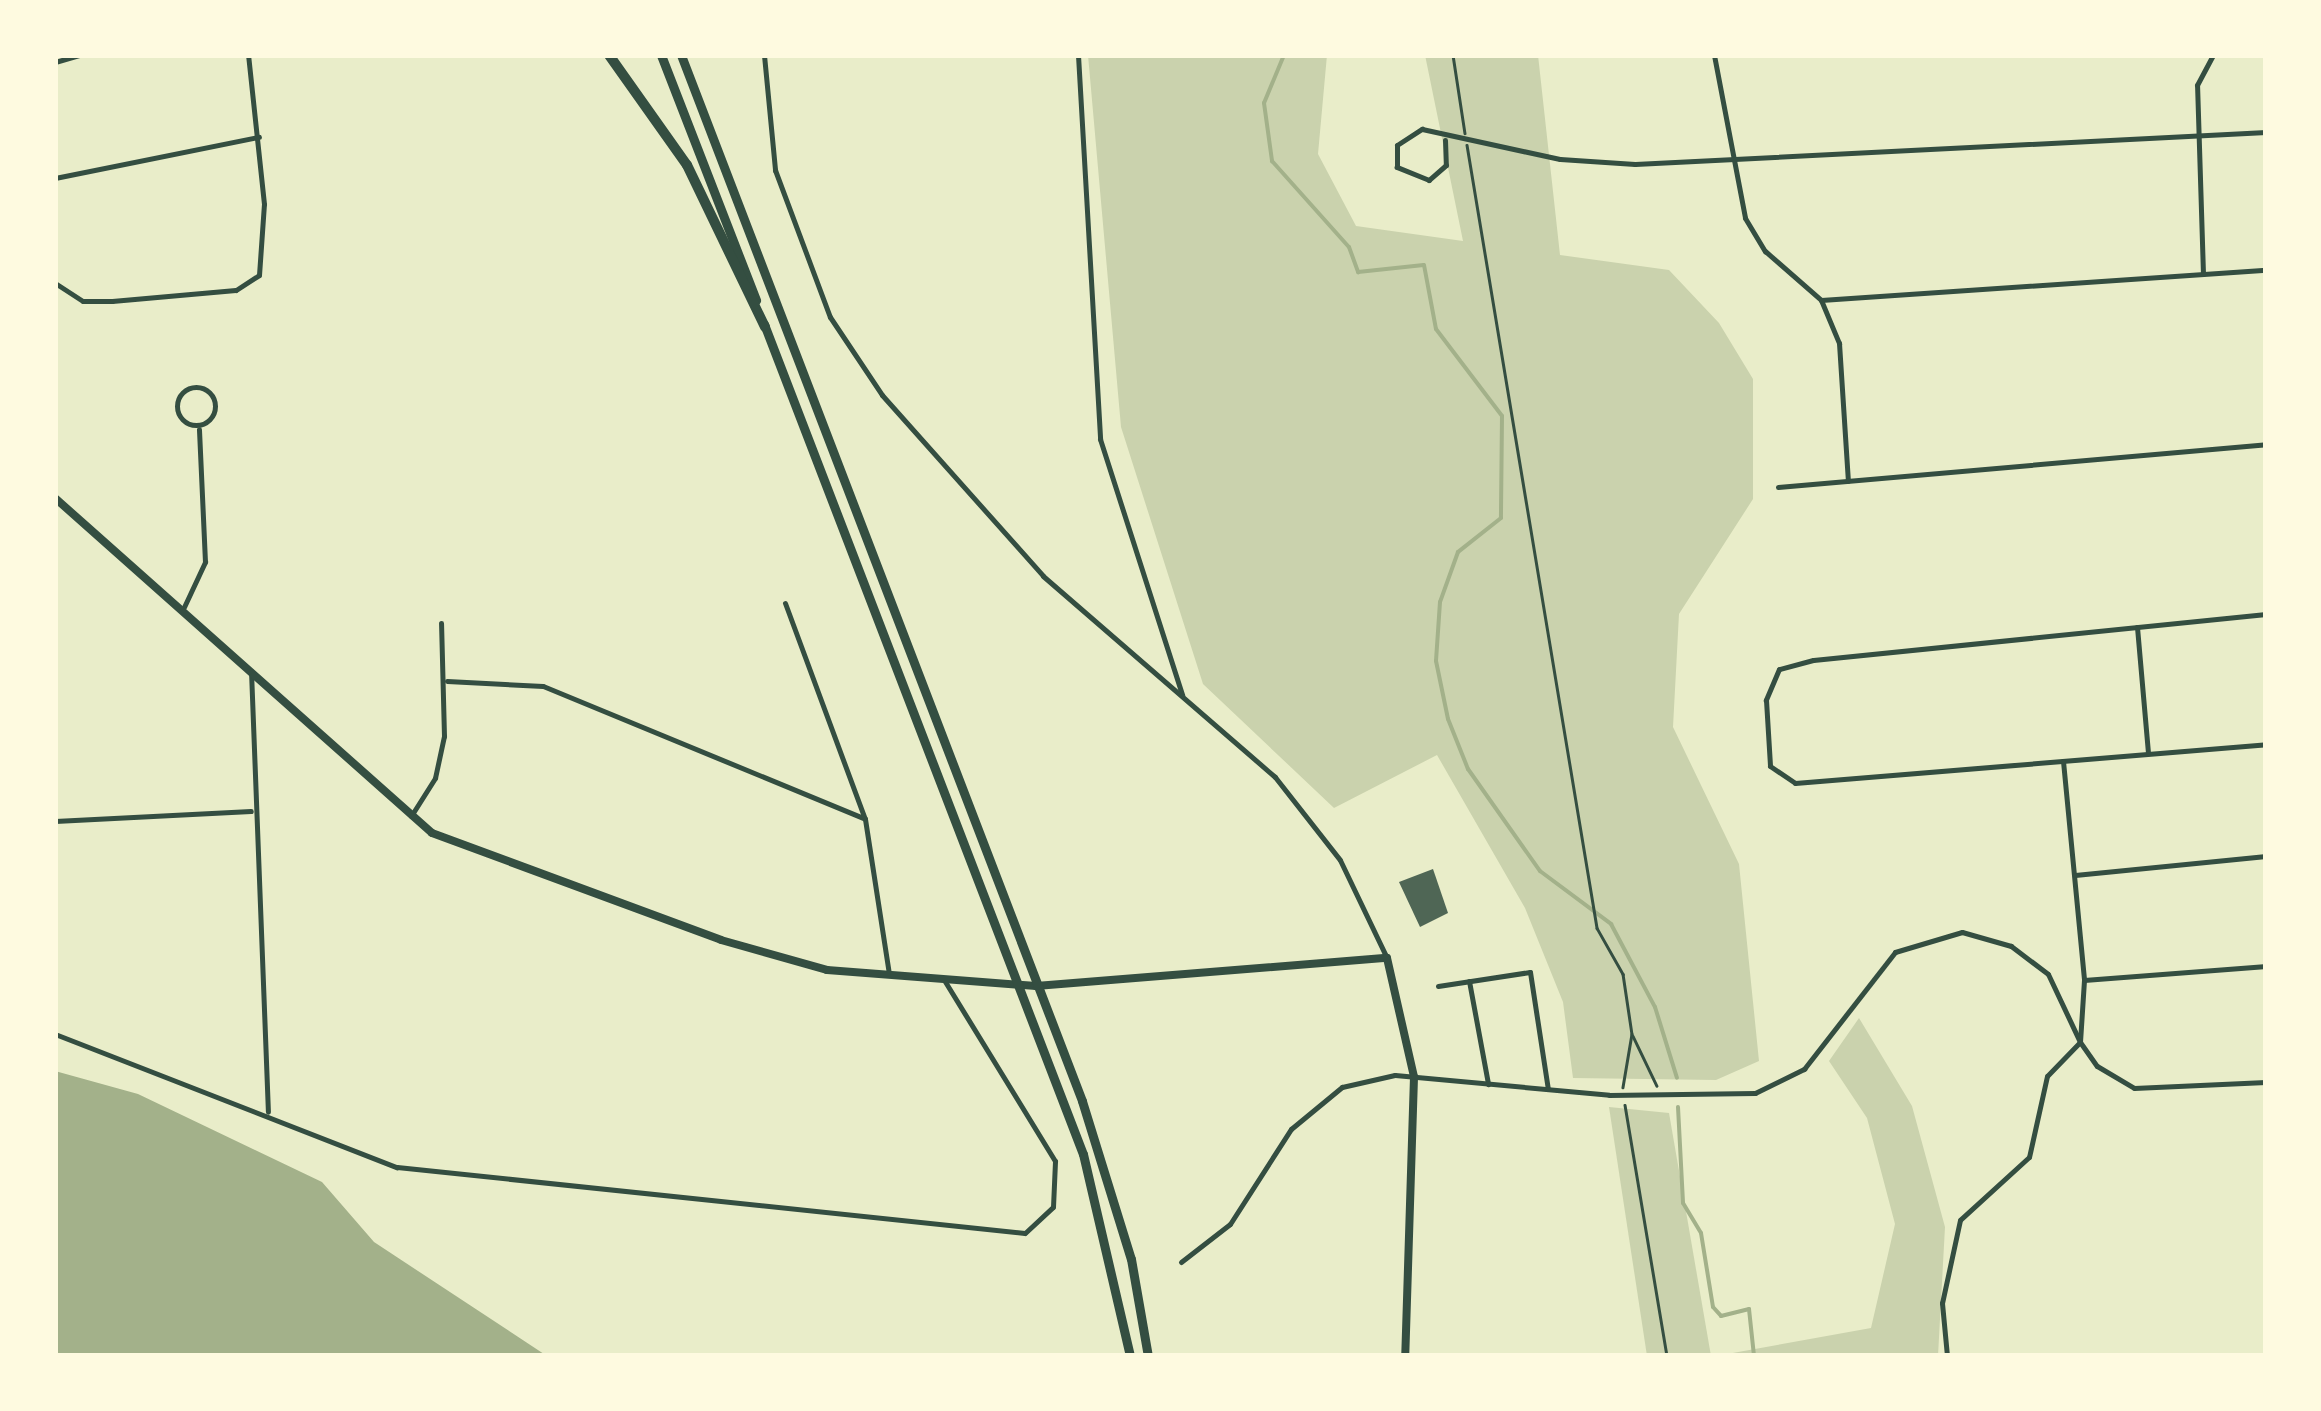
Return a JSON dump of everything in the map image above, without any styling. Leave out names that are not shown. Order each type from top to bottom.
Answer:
[{"type":"highway","points":[[609,55],[687,165],[765,327]]},
{"type":"highway","points":[[661,55],[1017,983],[1102,1216],[1130,1356]]},
{"type":"highway","points":[[681,55],[1118,1211],[1148,1356]]},
{"type":"street","points":[[55,62],[80,55]]},
{"type":"street","points":[[55,284],[84,301],[112,302],[250,284],[266,256],[259,137],[248,55]]},
{"type":"street","points":[[764,55],[774,170],[830,317],[954,483],[1042,576],[1183,698],[1312,820],[1387,958],[1414,1077],[1406,1356]]},
{"type":"street","points":[[1078,55],[1100,440],[1183,698]]},
{"type":"street","points":[[1714,55],[1752,232],[1821,300],[1846,390],[1848,481]]},
{"type":"street","points":[[2203,274],[2196,86],[2213,55]]},
{"type":"street","points":[[1446,140],[1446,165],[1428,180],[1398,167],[1397,145],[1412,131],[1598,164],[2266,132]]},
{"type":"street","points":[[55,178],[259,137]]},
{"type":"street","points":[[1821,300],[2266,270]]},
{"type":"street","points":[[184,606],[205,562],[199,430],[215,402],[200,386],[185,390],[177,407],[199,430]]},
{"type":"street","points":[[1778,487],[2266,444]]},
{"type":"street","points":[[55,498],[184,606],[410,818],[466,849],[721,940],[890,977],[1036,986],[1387,958]]},
{"type":"street","points":[[785,603],[865,819],[890,977]]},
{"type":"street","points":[[2266,614],[1790,664],[1768,689],[1777,778],[2266,744]]},
{"type":"street","points":[[410,818],[436,778],[446,681],[441,622]]},
{"type":"street","points":[[2137,627],[2148,753]]},
{"type":"street","points":[[252,671],[251,811],[268,1112]]},
{"type":"street","points":[[446,681],[543,686],[865,819]]},
{"type":"street","points":[[1947,1356],[1942,1304],[1960,1220],[2029,1157],[2047,1076],[2080,1042],[2084,980],[2063,761]]},
{"type":"street","points":[[55,820],[251,811]]},
{"type":"street","points":[[2075,875],[2266,856]]},
{"type":"street","points":[[1181,1262],[1230,1224],[1320,1099],[1370,1080],[1414,1077],[1658,1097],[1775,1086],[1812,1060],[1896,952],[1940,932],[1988,935],[2026,956],[2048,974],[2080,1042],[2097,1066],[2134,1088],[2266,1082]]},
{"type":"street","points":[[2084,980],[2266,966]]},
{"type":"street","points":[[1438,986],[1530,972],[1548,1090]]},
{"type":"street","points":[[55,1034],[268,1112],[376,1161],[624,1196],[1026,1233],[1053,1208],[1055,1161],[944,980]]},
{"type":"street","points":[[1469,981],[1488,1084]]},
{"type":"path","points":[[1453,55],[1596,918],[1623,974],[1632,1034],[1621,1072],[1667,1356]]},
{"type":"path","points":[[1632,1034],[1646,1046],[1658,1097]]},
{"type":"shaded area","points":[[1088,55],[1327,55],[1318,154],[1356,226],[1463,241],[1425,55],[1538,55],[1560,255],[1669,270],[1719,323],[1753,379],[1753,499],[1679,614],[1673,727],[1739,864],[1759,1061],[1716,1080],[1573,1078],[1563,1002],[1525,908],[1437,755],[1334,808],[1203,684],[1121,427]]},
{"type":"shaded area","points":[[1859,1018],[1912,1106],[1945,1227],[1938,1356],[1716,1356],[1871,1328],[1895,1224],[1867,1118],[1829,1061]]},
{"type":"shaded area","points":[[55,1071],[138,1094],[322,1182],[374,1242],[547,1356],[55,1356]]},
{"type":"shaded area","points":[[1609,1107],[1669,1113],[1711,1356],[1647,1356]]},
{"type":"building","points":[[1433,869],[1448,913],[1420,927],[1399,882]]},
{"type":"waterway","points":[[1284,55],[1264,103],[1272,161],[1349,247],[1358,272],[1424,265],[1436,329],[1502,416],[1501,518],[1458,552],[1440,602],[1436,661],[1448,719],[1468,769],[1540,871],[1611,924],[1655,1007],[1677,1078]]},
{"type":"waterway","points":[[1678,1107],[1683,1203],[1701,1233],[1713,1307],[1721,1316],[1749,1309],[1754,1356]]}]
